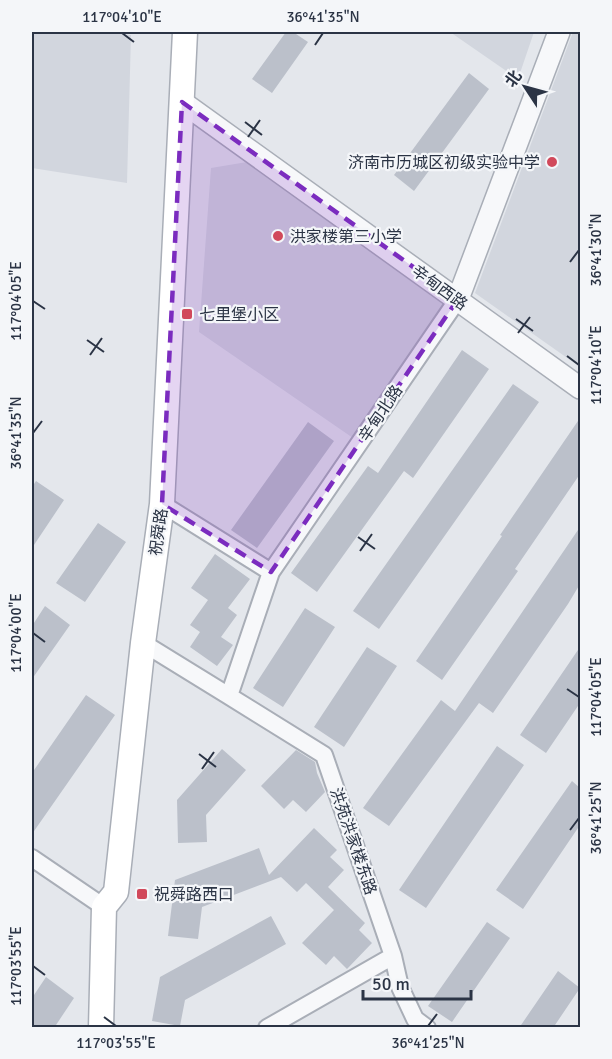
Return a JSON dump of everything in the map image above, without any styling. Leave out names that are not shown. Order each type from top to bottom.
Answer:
[{"type":"main road","name":"祝舜路","points":[[106,1025],[104,907],[116,892],[143,643],[162,504],[185,32]]},
{"type":"street","name":"辛甸北路","points":[[228,696],[271,572],[458,299],[559,32]]},
{"type":"street","name":"辛甸西路","points":[[182,102],[580,388]]},
{"type":"street","points":[[162,504],[271,572]]},
{"type":"street","points":[[143,643],[228,696]]},
{"type":"street","name":"洪苑洪家楼东路","points":[[228,696],[324,755],[393,956],[400,987],[415,1019],[426,1028]]},
{"type":"street","points":[[32,858],[104,907]]},
{"type":"street","points":[[267,1028],[393,956]]},
{"type":"highlighted area","points":[[182,102],[458,299],[271,572],[162,504]]},
{"type":"shaded area","points":[[32,32],[107,32],[131,35],[127,183],[32,168]]},
{"type":"shaded area","points":[[450,32],[534,32],[518,79]]},
{"type":"shaded area","name":"济南市历城区初级实验中学","points":[[573,32],[580,32],[580,367],[475,293]]},
{"type":"shaded area","name":"洪家楼第三小学","points":[[247,162],[446,305],[353,438],[199,332],[211,168]]},
{"type":"building","points":[[286,32],[293,32],[308,42],[272,93],[252,79]]},
{"type":"building","points":[[469,73],[489,89],[414,191],[394,175]]},
{"type":"building","points":[[462,350],[489,369],[413,478],[404,471],[317,592],[291,573],[368,466],[378,473]]},
{"type":"building","points":[[513,384],[539,402],[379,629],[353,611]]},
{"type":"building","points":[[580,418],[580,474],[515,569],[518,571],[442,680],[416,661]]},
{"type":"building","points":[[308,422],[334,441],[257,548],[231,530]]},
{"type":"building","points":[[36,481],[64,500],[32,548],[32,487]]},
{"type":"building","points":[[98,523],[126,542],[85,602],[56,583]]},
{"type":"building","points":[[580,527],[580,584],[493,713],[479,703],[389,826],[363,808],[441,700],[455,711]]},
{"type":"building","points":[[215,554],[250,579],[228,608],[237,615],[221,637],[233,645],[217,666],[190,647],[200,632],[190,625],[208,600],[191,588]]},
{"type":"building","points":[[45,606],[70,625],[32,679],[32,626]]},
{"type":"building","points":[[305,608],[335,627],[283,707],[253,688]]},
{"type":"building","points":[[367,647],[397,666],[344,747],[314,727]]},
{"type":"building","points":[[580,647],[580,703],[546,753],[520,735]]},
{"type":"building","points":[[86,695],[115,715],[32,834],[32,773]]},
{"type":"building","points":[[497,746],[524,765],[426,908],[399,890]]},
{"type":"building","points":[[222,749],[246,770],[206,815],[207,842],[178,843],[177,800]]},
{"type":"building","points":[[296,750],[315,762],[325,792],[306,812],[293,800],[284,809],[261,786]]},
{"type":"building","points":[[572,781],[580,788],[580,825],[523,909],[496,890]]},
{"type":"building","points":[[314,828],[337,850],[330,857],[344,870],[328,887],[365,923],[359,930],[372,943],[347,969],[334,956],[326,965],[302,943],[334,910],[306,883],[297,892],[281,877],[202,907],[198,939],[168,936],[175,880],[259,848],[269,875]]},
{"type":"building","points":[[271,916],[286,944],[185,1000],[180,1026],[152,1021],[160,977]]},
{"type":"building","points":[[487,922],[510,938],[452,1022],[428,1006]]},
{"type":"building","points":[[558,971],[580,988],[553,1028],[519,1028]]},
{"type":"building","points":[[46,977],[74,998],[54,1028],[32,1028],[32,998]]},
{"type":"place","name":"济南市历城区初级实验中学","points":[[552,162]]},
{"type":"place","name":"洪家楼第三小学","points":[[278,236]]},
{"type":"place","name":"七里堡小区","points":[[187,314]]},
{"type":"place","name":"祝舜路西口","points":[[142,894]]}]
